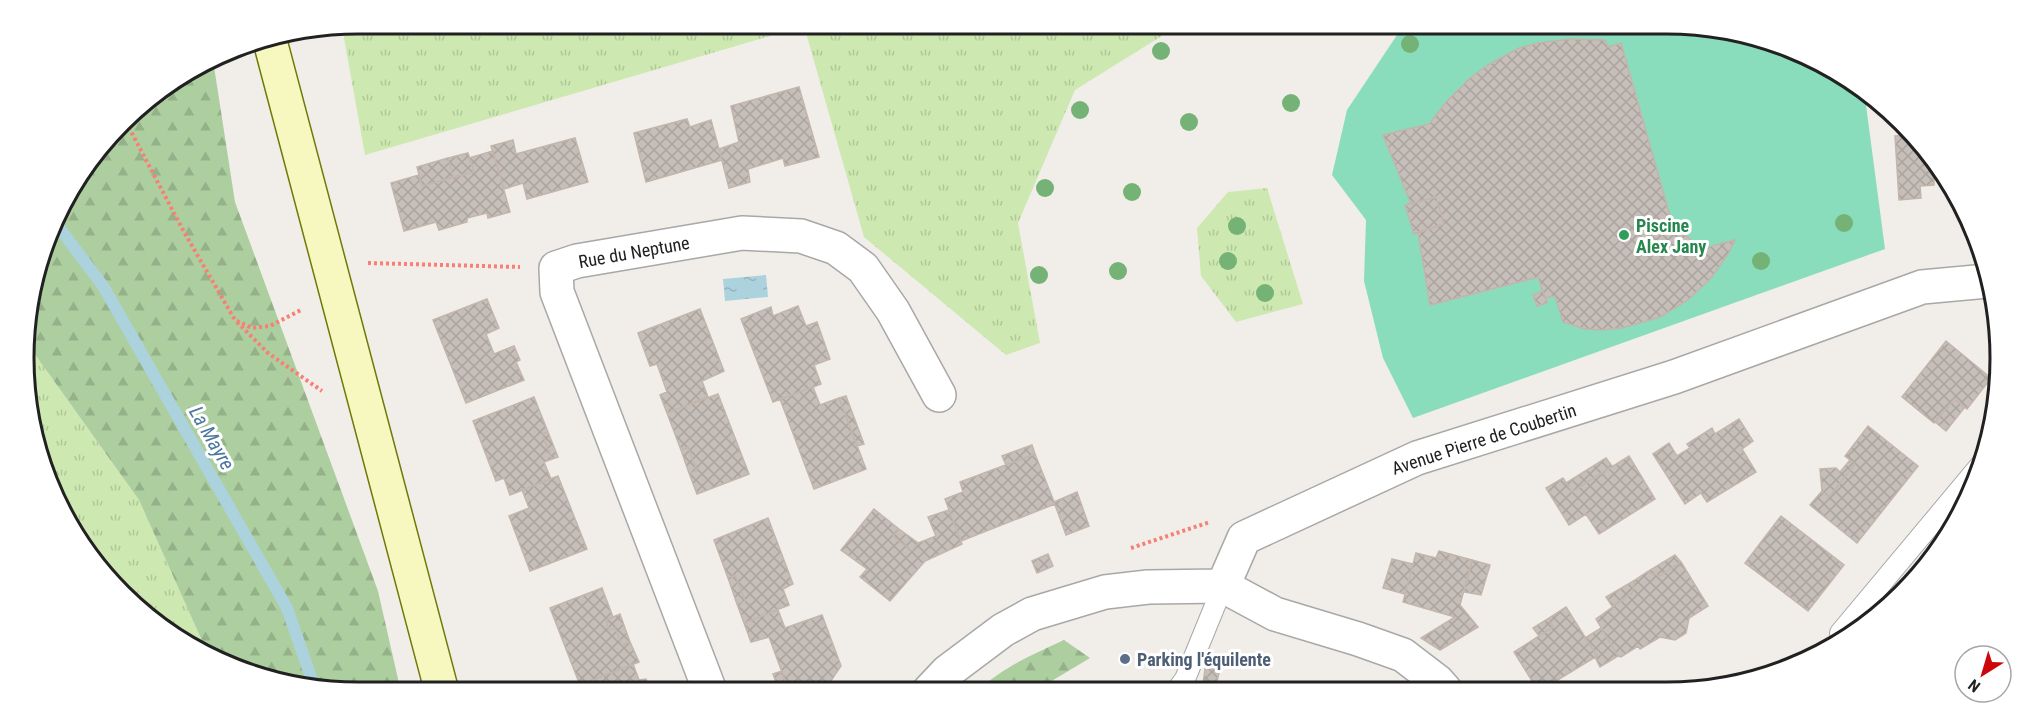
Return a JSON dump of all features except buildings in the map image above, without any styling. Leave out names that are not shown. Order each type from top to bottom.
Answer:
[{"type":"main road","points":[[272,47],[439,682]]},
{"type":"street","name":"Rue du Neptune","points":[[707,682],[557,292],[556,268],[577,261],[742,233],[801,236],[836,248],[863,268],[893,311],[939,395]]},
{"type":"street","name":"Avenue Pierre de Coubertin","points":[[1224,586],[1244,538],[1368,479],[1418,458],[1674,378],[1922,286],[1981,281]]},
{"type":"street","points":[[938,682],[947,672],[1003,630],[1032,614],[1105,592],[1148,587],[1224,586],[1275,614],[1403,655],[1438,682]]},
{"type":"lane","points":[[1843,629],[1966,482]]},
{"type":"lane","points":[[1183,682],[1224,586]]},
{"type":"path","points":[[129,129],[184,232],[235,320],[268,353],[329,396],[366,400]]},
{"type":"path","points":[[235,320],[252,328],[270,326],[300,312],[331,265],[370,263],[556,268]]},
{"type":"green space","points":[[777,34],[365,155],[343,35]]},
{"type":"green space","points":[[806,34],[1165,34],[1075,90],[1018,223],[1040,343],[1006,355],[864,237]]},
{"type":"green space","name":"Piscine Alex Jany","points":[[1398,34],[1667,34],[1709,37],[1751,46],[1810,68],[1866,102],[1885,249],[1413,418],[1383,358],[1364,281],[1366,220],[1332,175],[1347,110]]},
{"type":"green space","points":[[214,68],[235,202],[378,591],[399,682],[337,681],[295,675],[234,657],[202,641],[139,500],[34,353],[37,316],[46,274],[59,234],[78,196],[101,161],[129,129],[161,101]]},
{"type":"green space","points":[[1267,188],[1303,304],[1236,322],[1201,276],[1197,228],[1228,192]]},
{"type":"green space","points":[[34,353],[139,500],[202,641],[161,615],[129,587],[101,555],[78,520],[59,482],[46,442],[37,400]]},
{"type":"green space","points":[[1064,640],[1090,658],[1050,682],[987,682],[1030,656]]},
{"type":"water","points":[[766,275],[768,297],[725,301],[723,279]]},
{"type":"waterway","name":"La Mayre","points":[[61,230],[103,286],[287,608],[311,678]]},
{"type":"place","name":"Piscine Alex Jany","points":[[1624,235]]},
{"type":"place","name":"Parking l'équilente","points":[[1125,659]]}]
